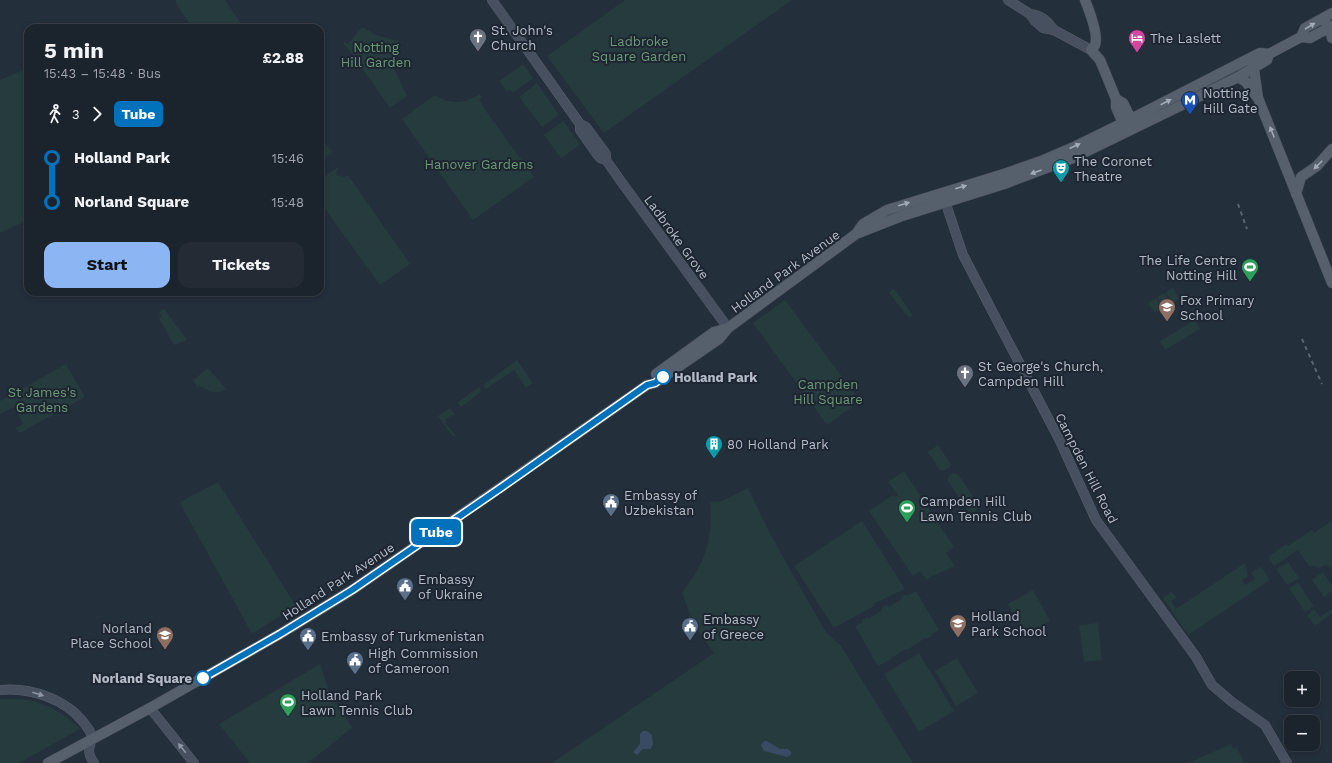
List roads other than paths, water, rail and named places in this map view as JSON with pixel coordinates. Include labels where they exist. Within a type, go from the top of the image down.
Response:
[{"type":"main road","points":[[1085,0],[1095,37],[1095,45],[1091,50],[1100,60],[1116,99],[1123,103],[1129,126]]},
{"type":"main road","points":[[1301,37],[1305,28],[1328,16],[1332,38]]},
{"type":"main road","points":[[876,221],[902,216],[946,203],[1052,166],[1129,126],[1260,53],[1269,54],[1301,37],[1310,38],[1330,26]]},
{"type":"main road","points":[[876,221],[897,206],[1039,162],[1129,126],[1238,77],[1267,60],[1269,54]]},
{"type":"main road","points":[[1253,57],[1253,68],[1258,98],[1332,283]]},
{"type":"main road","points":[[1238,77],[1246,82],[1258,98]]},
{"type":"main road","points":[[1296,194],[1301,177],[1317,166],[1332,149]]},
{"type":"main road","points":[[1285,166],[1296,176],[1301,177]]},
{"type":"main road","name":"Holland Park Avenue","points":[[48,763],[150,708],[280,634],[352,590],[647,385],[655,383],[715,342],[728,328],[876,221]]},
{"type":"street","name":"Ladbroke Grove","points":[[492,0],[580,124],[580,130],[592,147],[600,158],[606,160],[728,328]]},
{"type":"street","points":[[1008,0],[1030,14],[1035,22],[1043,28],[1054,30],[1091,50]]},
{"type":"street","points":[[936,195],[943,197],[946,203]]},
{"type":"street","name":"Campden Hill Road","points":[[946,203],[963,255],[1060,441],[1096,520],[1196,657],[1212,685],[1232,702],[1265,725],[1287,763]]},
{"type":"street","points":[[0,690],[25,691],[53,700],[72,711],[80,718],[91,733],[89,752],[94,763]]},
{"type":"street","points":[[150,708],[194,763]]},
{"type":"water","points":[[643,731],[647,731],[652,735],[653,744],[651,749],[643,749],[637,755],[633,752],[640,744],[640,734]]},
{"type":"water","points":[[764,741],[767,741],[780,749],[788,749],[791,752],[791,755],[787,757],[764,751],[761,745]]},
{"type":"railway","points":[[1238,204],[1247,229]]},
{"type":"railway","points":[[1302,339],[1322,384]]},
{"type":"place","name":"St. John's Church","points":[[478,52]]},
{"type":"place","name":"The Laslett","points":[[1137,53]]},
{"type":"place","name":"Notting Hill Gate","points":[[1190,115]]},
{"type":"place","name":"The Coronet Theatre","points":[[1061,183]]},
{"type":"place","name":"The Life Centre Notting Hill","points":[[1250,282]]},
{"type":"place","name":"Fox Primary School","points":[[1167,322]]},
{"type":"place","name":"Holland Park","points":[[663,377]]},
{"type":"place","name":"St George's Church, Campden Hill","points":[[965,388]]},
{"type":"place","name":"80 Holland Park","points":[[714,459]]},
{"type":"place","name":"Embassy of Uzbekistan","points":[[611,517]]},
{"type":"place","name":"Campden Hill Lawn Tennis Club","points":[[907,523]]},
{"type":"place","name":"Embassy of Ukraine","points":[[405,601]]},
{"type":"place","name":"Holland Park School","points":[[958,638]]},
{"type":"place","name":"Embassy of Greece","points":[[690,641]]},
{"type":"place","name":"Norland Place School","points":[[165,650]]},
{"type":"place","name":"Embassy of Turkmenistan","points":[[308,651]]},
{"type":"place","name":"High Commission of Cameroon","points":[[355,675]]},
{"type":"place","name":"Norland Square","points":[[203,678]]},
{"type":"place","name":"Holland Park Lawn Tennis Club","points":[[288,717]]},
{"type":"park label","name":"Ladbroke Square Garden","points":[[639,48]]},
{"type":"park label","name":"Notting Hill Garden","points":[[376,54]]},
{"type":"park label","name":"Hanover Gardens","points":[[479,164]]},
{"type":"park label","name":"Campden Hill Square","points":[[828,392]]},
{"type":"park label","name":"St James's Gardens","points":[[42,400]]}]
